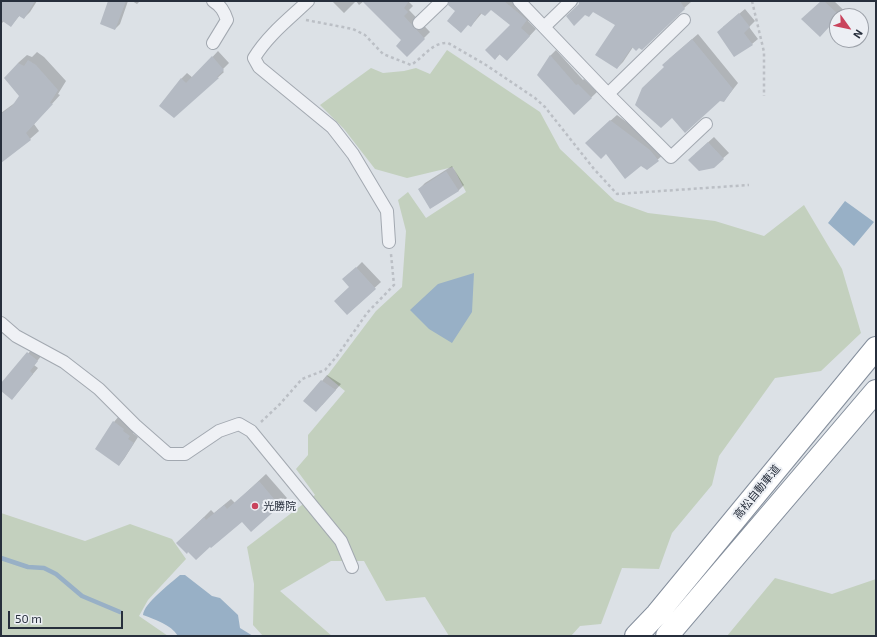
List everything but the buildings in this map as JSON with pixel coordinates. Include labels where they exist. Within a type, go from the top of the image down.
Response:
[{"type":"highway","name":"高松自動車道","points":[[636,636],[662,608],[876,348]]},
{"type":"highway","points":[[667,636],[876,391]]},
{"type":"street","points":[[213,1],[220,5],[227,20],[213,42]]},
{"type":"street","points":[[308,1],[272,34],[262,45],[254,58],[259,67],[332,127],[353,154],[387,211],[389,242]]},
{"type":"street","points":[[419,23],[442,1]]},
{"type":"street","points":[[519,1],[671,157],[706,124]]},
{"type":"street","points":[[544,26],[571,1]]},
{"type":"street","points":[[608,94],[684,20]]},
{"type":"street","points":[[1,323],[16,336],[64,362],[93,385],[168,454],[185,454],[219,431],[239,424],[251,431],[341,541],[352,567]]},
{"type":"path","points":[[752,1],[764,52],[764,96]]},
{"type":"path","points":[[292,17],[354,29],[365,36],[383,54],[411,65],[433,47],[443,43],[448,44],[486,65],[535,98],[545,107],[594,169],[617,194],[749,185]]},
{"type":"path","points":[[251,431],[280,404],[302,379],[325,370],[367,313],[394,285],[389,242]]},
{"type":"green space","points":[[447,50],[540,112],[560,149],[615,201],[648,213],[715,221],[764,236],[804,205],[842,269],[861,333],[821,371],[775,378],[719,456],[712,485],[672,533],[659,569],[622,568],[601,624],[580,626],[571,636],[449,636],[425,597],[386,601],[364,561],[331,561],[280,591],[332,636],[263,636],[253,625],[254,584],[247,547],[315,495],[296,469],[308,455],[308,435],[345,391],[327,376],[376,311],[402,287],[406,231],[398,200],[408,192],[426,218],[466,192],[453,167],[407,178],[375,169],[344,129],[320,105],[371,68],[383,73],[416,68],[430,74]]},
{"type":"green space","points":[[1,513],[85,541],[130,524],[172,539],[186,559],[148,600],[139,616],[168,636],[1,636]]},
{"type":"green space","points":[[775,578],[832,594],[876,579],[876,636],[727,636]]},
{"type":"water","points":[[845,201],[874,222],[854,246],[828,223]]},
{"type":"water","points":[[474,273],[472,312],[452,343],[429,329],[410,310],[438,284]]},
{"type":"water","points":[[180,575],[185,575],[212,596],[220,598],[238,615],[240,628],[253,636],[178,636],[167,625],[143,615],[144,610],[153,599]]},
{"type":"waterway","points":[[1,558],[28,567],[44,568],[56,574],[82,596],[120,612]]},
{"type":"place","name":"光勝院","points":[[255,506]]}]
